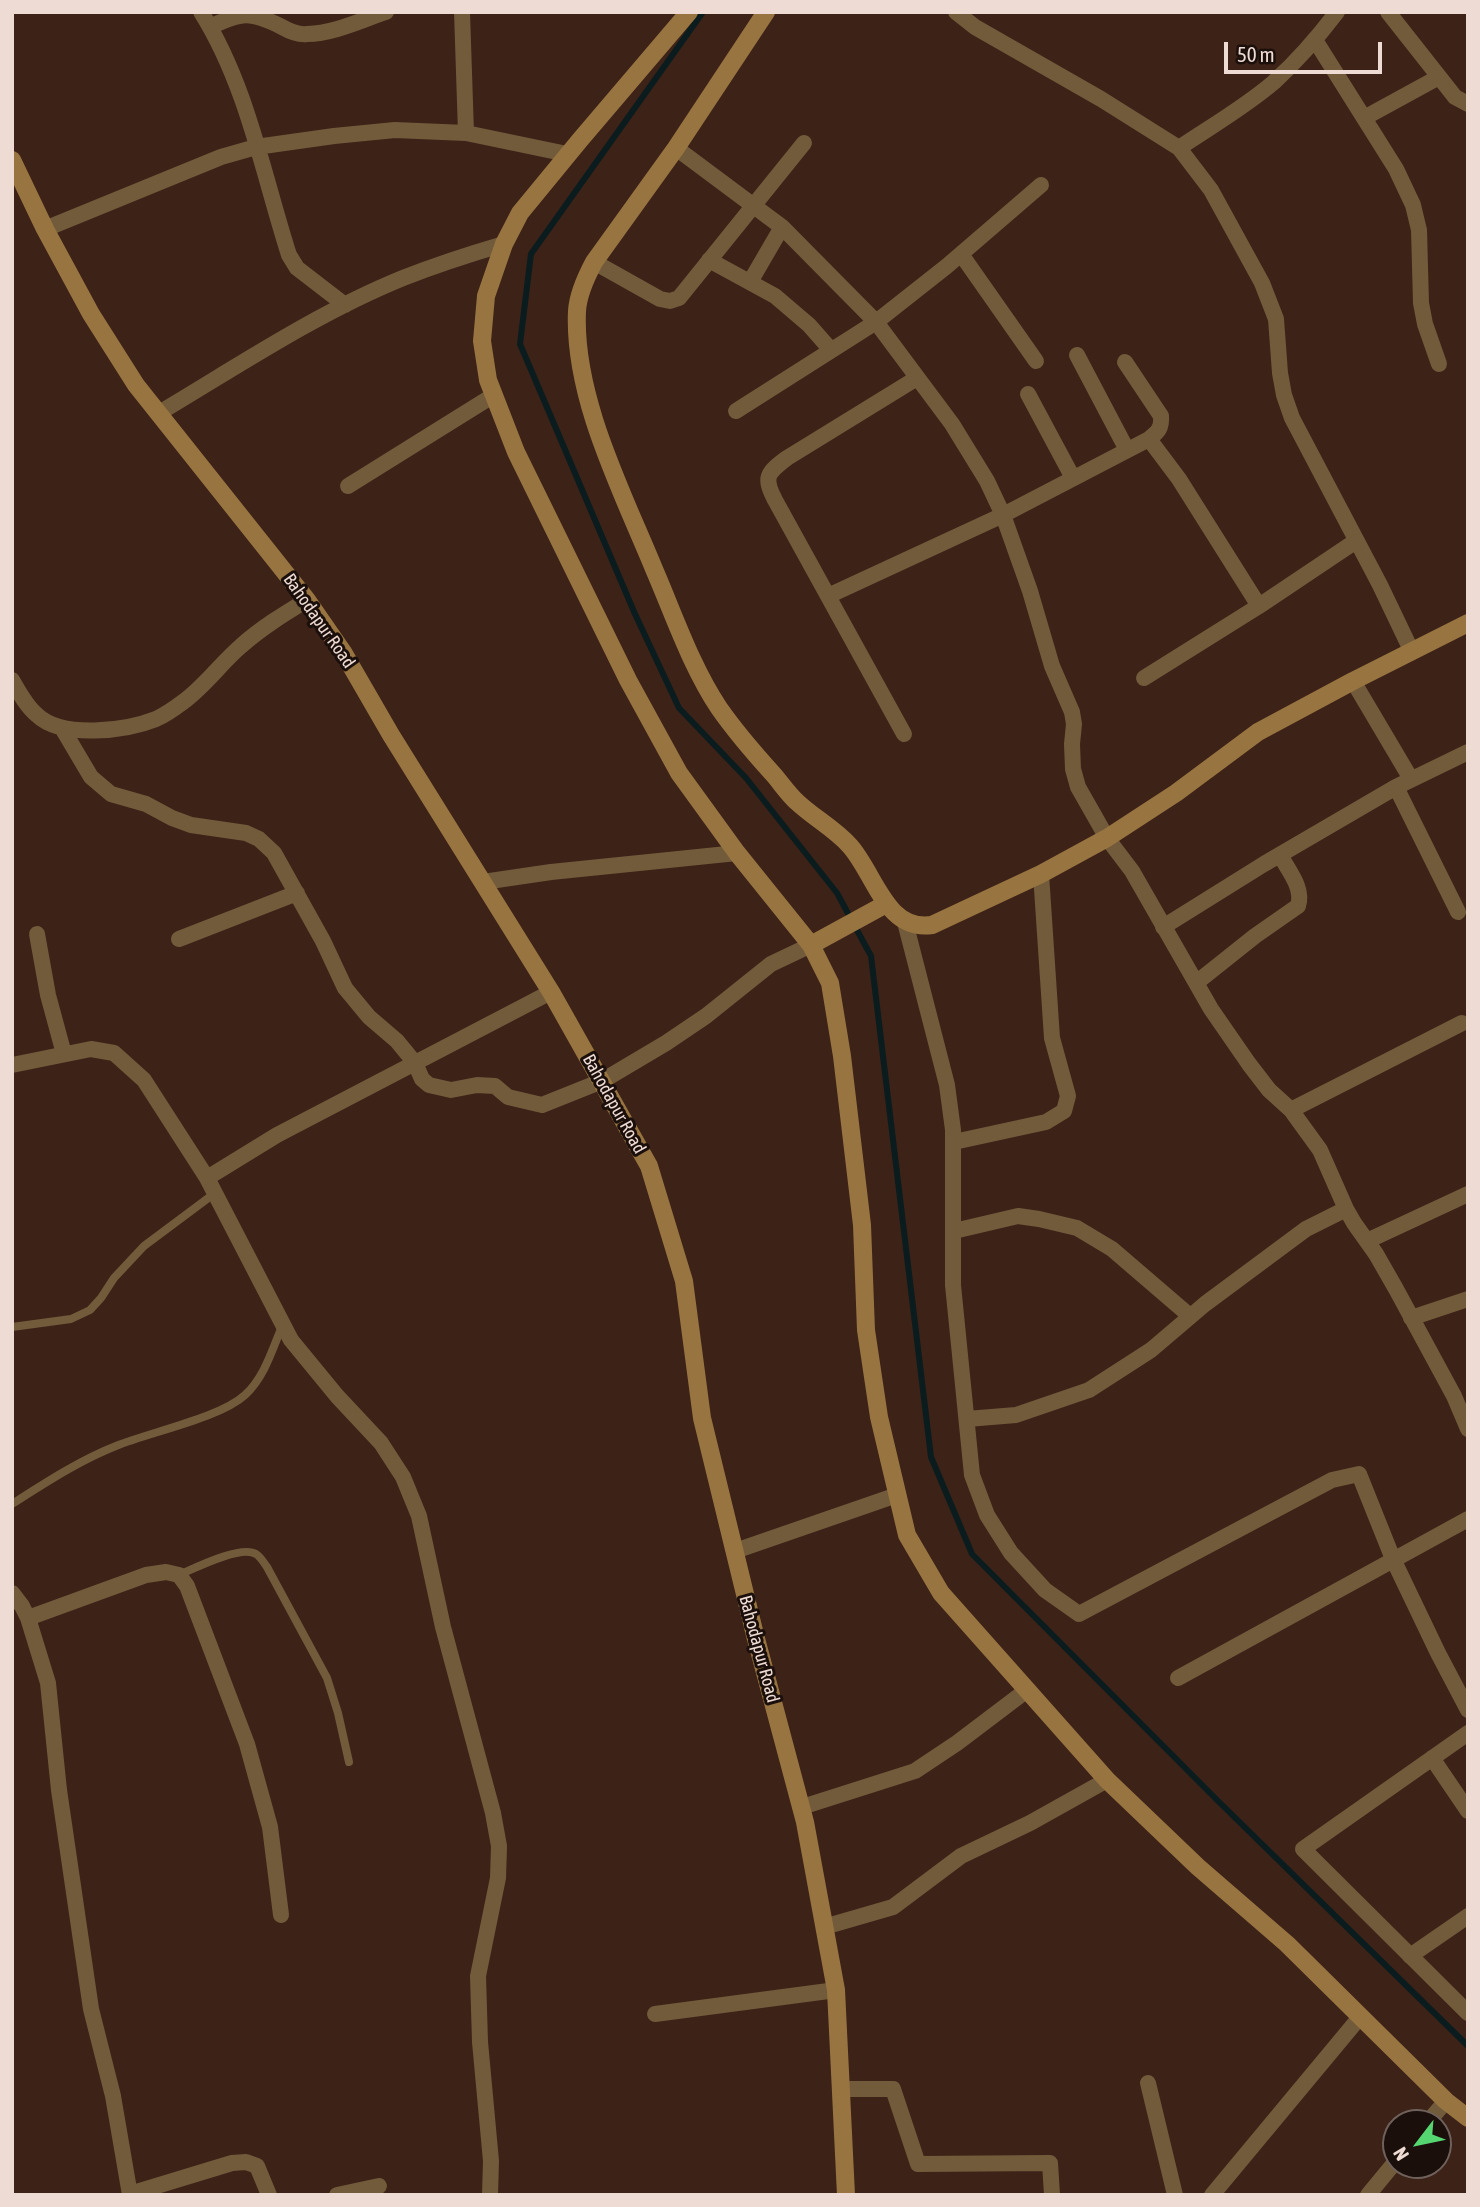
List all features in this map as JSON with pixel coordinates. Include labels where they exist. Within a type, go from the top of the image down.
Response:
[{"type":"street","points":[[201,12],[210,27],[254,133],[289,255],[297,268],[345,305]]},
{"type":"street","points":[[210,27],[235,15],[254,15],[307,35],[386,12]]},
{"type":"street","points":[[462,12],[466,132]]},
{"type":"street","points":[[689,12],[520,213],[504,244],[486,296],[482,341],[488,380],[516,452],[628,680],[679,773],[737,853],[811,945],[830,983],[862,1225],[866,1330],[879,1417],[906,1535],[941,1593],[1107,1780],[1198,1867],[1287,1944],[1446,2101],[1468,2118]]},
{"type":"street","points":[[766,12],[676,148],[594,261],[584,281],[577,309],[578,343],[585,384],[602,444],[695,662],[719,707],[752,750],[797,802],[844,838],[859,856],[879,908],[905,922],[932,925],[1041,874],[1107,838],[1176,793],[1258,732],[1468,623]]},
{"type":"street","points":[[956,12],[975,27],[1101,99],[1179,148],[1211,190],[1262,283],[1276,319],[1280,373],[1292,418],[1380,585],[1412,653]]},
{"type":"street","points":[[1179,148],[1275,82],[1337,12]]},
{"type":"street","points":[[1388,12],[1455,97],[1468,104]]},
{"type":"street","points":[[1315,40],[1396,169],[1413,205],[1419,230],[1421,303],[1425,324],[1439,364]]},
{"type":"street","points":[[1364,118],[1439,77]]},
{"type":"street","points":[[44,229],[175,175],[256,147],[395,130],[466,132],[568,154]]},
{"type":"street","points":[[594,261],[660,299],[670,301],[678,298],[804,143]]},
{"type":"street","points":[[676,148],[782,228],[876,322],[966,447],[987,481],[1003,515],[1030,591],[1052,666],[1072,712],[1073,769],[1078,788],[1107,838],[1132,871],[1196,983],[1249,1064],[1269,1090],[1291,1110],[1321,1150],[1346,1209],[1383,1266],[1454,1396],[1468,1429]]},
{"type":"street","name":"Bahodapur Road","points":[[12,160],[44,229],[91,314],[136,385],[307,600],[343,652],[391,735],[551,992],[649,1166],[684,1281],[702,1418],[802,1807],[836,1990],[846,2195]]},
{"type":"street","points":[[736,411],[876,322],[1041,185]]},
{"type":"street","points":[[750,282],[782,228]]},
{"type":"street","points":[[159,413],[345,305],[401,279],[504,244]]},
{"type":"street","points":[[961,254],[1037,361]]},
{"type":"street","points":[[709,260],[775,296],[809,325],[831,350]]},
{"type":"street","points":[[1077,355],[1127,450]]},
{"type":"street","points":[[828,596],[1003,515],[1149,439],[1159,431],[1162,425],[1161,416],[1125,362]]},
{"type":"street","points":[[904,734],[769,488],[767,477],[771,469],[787,458],[917,378]]},
{"type":"street","points":[[1028,394],[1073,478]]},
{"type":"street","points":[[348,486],[494,395]]},
{"type":"street","points":[[1149,439],[1180,479],[1259,606]]},
{"type":"street","points":[[1144,678],[1356,541]]},
{"type":"street","points":[[12,680],[38,717],[62,728],[80,731],[133,725],[156,718],[184,701],[239,647],[307,600]]},
{"type":"street","points":[[1353,681],[1411,779]]},
{"type":"street","points":[[62,728],[92,778],[111,794],[146,804],[191,825],[246,833],[259,839],[274,853],[323,941],[345,988],[359,1006],[397,1041],[415,1063],[422,1079],[429,1085],[451,1090],[477,1085],[495,1086],[508,1097],[542,1105],[601,1081],[706,1016],[771,964],[879,908]]},
{"type":"street","points":[[1163,927],[1396,787],[1468,752]]},
{"type":"street","points":[[1396,787],[1458,912]]},
{"type":"street","points":[[483,883],[551,872],[737,853]]},
{"type":"street","points":[[1196,983],[1298,906],[1301,899],[1298,887],[1280,855]]},
{"type":"street","points":[[954,1142],[1046,1122],[1064,1111],[1068,1096],[1052,1038],[1041,874]]},
{"type":"street","points":[[179,939],[297,893]]},
{"type":"street","points":[[905,922],[947,1086],[954,1142],[953,1285],[972,1475],[986,1515],[1011,1553],[1045,1590],[1079,1614],[1332,1480],[1359,1474],[1393,1559],[1468,1710]]},
{"type":"street","points":[[37,934],[48,995],[64,1054]]},
{"type":"street","points":[[207,1178],[277,1135],[551,992]]},
{"type":"street","points":[[1291,1110],[1462,1023]]},
{"type":"street","points":[[12,1065],[91,1049],[114,1053],[144,1080],[207,1178],[291,1340],[337,1396],[381,1443],[403,1477],[419,1516],[443,1627],[493,1813],[499,1846],[498,1878],[478,1976],[480,2042],[491,2161],[490,2195]]},
{"type":"street","points":[[1367,1241],[1468,1194]]},
{"type":"street","points":[[967,1419],[1016,1415],[1089,1390],[1151,1350],[1251,1268],[1306,1229],[1346,1209]]},
{"type":"street","points":[[954,1231],[1017,1216],[1077,1228],[1112,1249],[1190,1316]]},
{"type":"street","points":[[1411,1318],[1468,1299]]},
{"type":"street","points":[[735,1551],[897,1495]]},
{"type":"street","points":[[1178,1678],[1468,1519]]},
{"type":"street","points":[[28,1618],[146,1575],[166,1572],[179,1575],[187,1586],[247,1744],[270,1827],[281,1915]]},
{"type":"street","points":[[12,1593],[28,1618],[48,1683],[59,1790],[91,2010],[113,2096],[130,2195],[232,2163],[246,2162],[257,2166],[269,2195]]},
{"type":"street","points":[[802,1807],[915,1771],[1027,1690]]},
{"type":"street","points":[[1468,1732],[1303,1849],[1468,2013]]},
{"type":"street","points":[[1432,1758],[1468,1811]]},
{"type":"street","points":[[824,1927],[893,1906],[961,1856],[1030,1823],[1107,1780]]},
{"type":"street","points":[[1410,1956],[1468,1916]]},
{"type":"street","points":[[655,2014],[836,1990]]},
{"type":"street","points":[[1212,2195],[1360,2017]]},
{"type":"street","points":[[1148,2083],[1175,2195]]},
{"type":"street","points":[[841,2090],[893,2089],[918,2164],[1050,2162],[1052,2195]]},
{"type":"street","points":[[1439,2109],[1446,2101]]},
{"type":"street","points":[[1368,2195],[1382,2178]]},
{"type":"street","points":[[337,2195],[379,2186]]},
{"type":"lane","points":[[12,1327],[71,1319],[90,1310],[114,1278],[144,1246],[215,1193]]},
{"type":"lane","points":[[12,1504],[42,1484],[112,1448],[228,1406],[245,1395],[259,1379],[283,1324]]},
{"type":"lane","points":[[179,1575],[245,1551],[257,1554],[267,1567],[327,1678],[349,1762]]},
{"type":"waterway","points":[[703,12],[531,254],[520,344],[635,614],[679,708],[746,778],[837,893],[871,956],[931,1457],[972,1554],[1218,1801],[1468,2046]]}]
